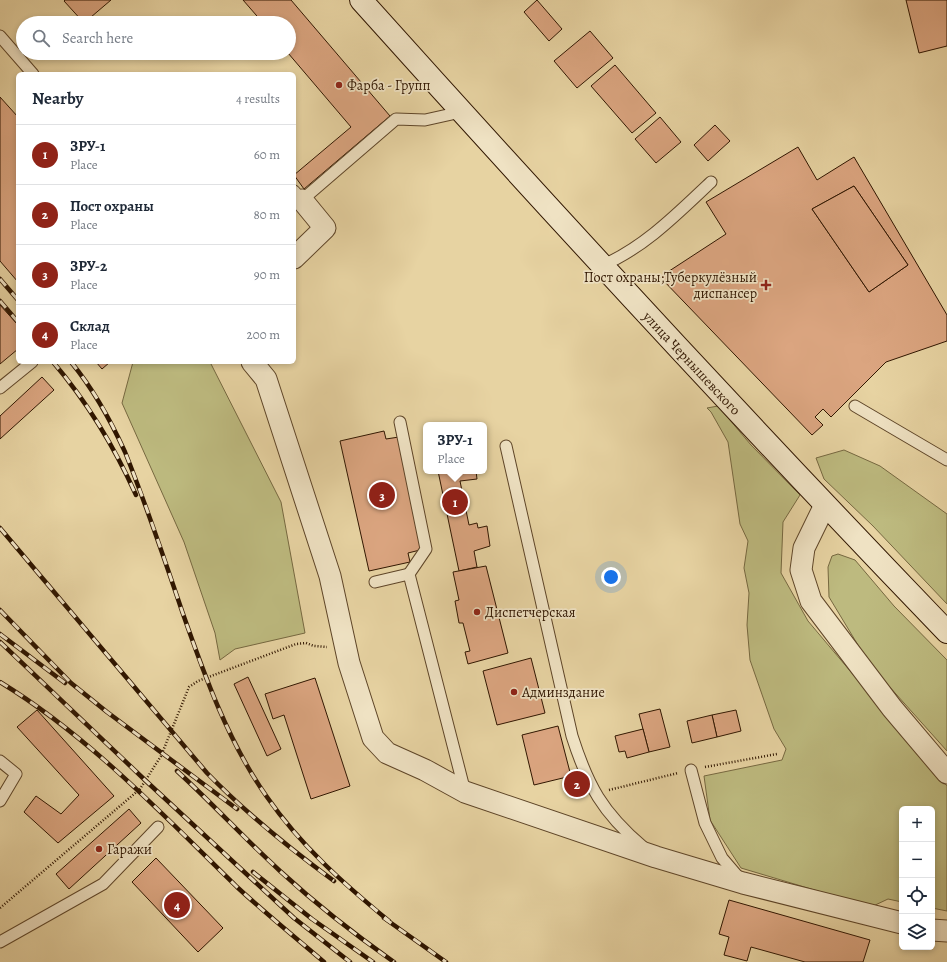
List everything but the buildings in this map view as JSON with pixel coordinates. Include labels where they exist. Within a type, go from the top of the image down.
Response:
[{"type":"main road","name":"улица Чернышевского","points":[[361,0],[601,266],[825,505],[947,632]]},
{"type":"street","points":[[296,256],[326,228],[298,195]]},
{"type":"street","points":[[254,364],[266,379],[323,553],[330,576],[345,648],[373,738],[387,753],[425,770],[466,792],[656,858],[743,883],[899,922]]},
{"type":"street","points":[[825,505],[804,548],[801,570],[811,601],[892,708],[947,773]]},
{"type":"street","points":[[935,930],[947,931]]},
{"type":"lane","points":[[0,36],[16,54]]},
{"type":"lane","points":[[21,60],[31,72]]},
{"type":"lane","points":[[298,195],[396,119],[425,120],[461,112]]},
{"type":"lane","points":[[601,266],[634,248],[661,228],[711,182]]},
{"type":"lane","points":[[0,388],[30,364]]},
{"type":"lane","points":[[856,406],[947,460]]},
{"type":"lane","points":[[375,582],[409,574],[426,549],[400,422]]},
{"type":"lane","points":[[506,446],[572,736],[584,771],[594,793],[611,817],[656,858]]},
{"type":"lane","points":[[409,574],[466,792]]},
{"type":"lane","points":[[0,761],[16,774],[0,801]]},
{"type":"lane","points":[[690,770],[705,823],[722,858],[743,883]]},
{"type":"lane","points":[[0,942],[103,884],[158,827]]},
{"type":"path","points":[[0,908],[140,789],[161,756],[189,688],[198,681],[296,644],[306,643],[314,646],[345,648]]},
{"type":"shaded area","points":[[132,364],[211,364],[281,502],[305,633],[235,649],[220,660],[215,633],[184,542],[122,403]]},
{"type":"shaded area","points":[[718,406],[751,445],[800,495],[783,522],[781,573],[808,621],[947,786],[947,911],[935,909],[935,806],[899,806],[899,901],[888,899],[871,907],[741,868],[710,820],[704,776],[782,760],[786,749],[774,729],[750,660],[747,625],[749,593],[744,568],[748,541],[740,524],[728,442],[711,412],[707,408]]},
{"type":"shaded area","points":[[844,450],[880,466],[947,514],[947,604],[873,526],[824,479],[816,458]]},
{"type":"shaded area","points":[[838,554],[855,560],[894,606],[947,660],[947,751],[870,665],[829,597],[828,567],[832,556]]},
{"type":"railway","points":[[0,279],[16,298]]},
{"type":"railway","points":[[0,301],[16,320]]},
{"type":"railway","points":[[55,364],[89,409],[119,459],[136,495]]},
{"type":"railway","points":[[73,364],[101,405],[125,452],[148,511],[208,683],[240,754],[267,797],[294,832],[324,864],[389,921]]},
{"type":"railway","points":[[0,528],[207,773],[268,830],[334,881]]},
{"type":"railway","points":[[0,610],[71,683],[107,712],[237,809]]},
{"type":"railway","points":[[0,634],[65,683]]},
{"type":"railway","points":[[0,642],[146,781],[294,918],[350,962]]},
{"type":"railway","points":[[0,682],[33,704],[95,752],[153,805],[237,887],[324,962]]},
{"type":"railway","points":[[177,771],[267,859],[307,895],[364,941],[394,962]]},
{"type":"railway","points":[[253,872],[312,919],[373,962]]},
{"type":"railway","points":[[384,918],[446,962]]},
{"type":"place","name":"Фарба - Групп","points":[[339,85]]},
{"type":"place","name":"Пост охраны;Туберкулёзный диспансер","points":[[766,285]]},
{"type":"place","name":"ЗРУ-2","points":[[382,495]]},
{"type":"place","name":"ЗРУ-1","points":[[455,502]]},
{"type":"place","name":"Диспетчерская","points":[[477,612]]},
{"type":"place","name":"Админздание","points":[[514,692]]},
{"type":"place","name":"Пост охраны","points":[[577,784]]},
{"type":"place","name":"Гаражи","points":[[99,849]]},
{"type":"place","name":"Склад","points":[[177,905]]}]
